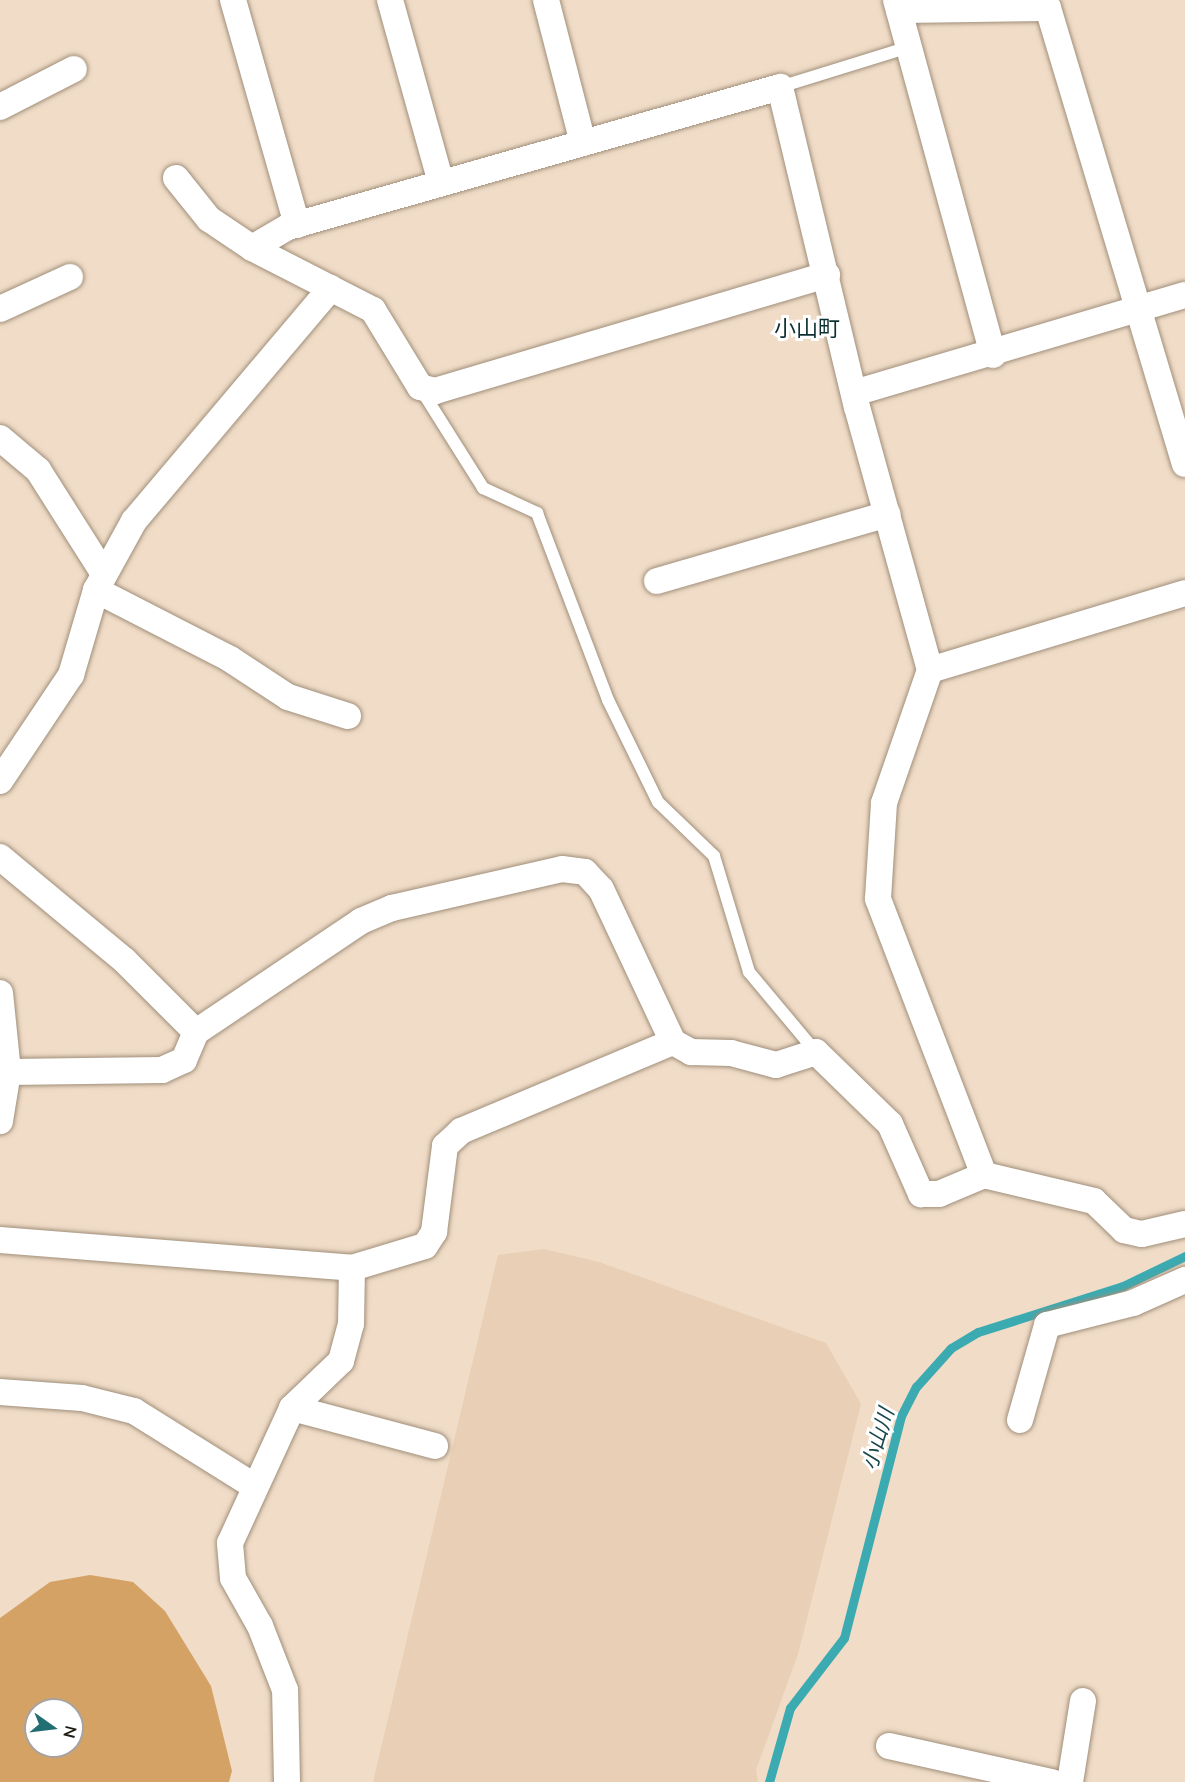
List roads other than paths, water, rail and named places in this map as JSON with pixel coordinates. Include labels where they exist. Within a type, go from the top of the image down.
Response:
[{"type":"street","points":[[233,0],[297,225]]},
{"type":"street","points":[[390,0],[441,183]]},
{"type":"street","points":[[546,0],[582,139]]},
{"type":"street","points":[[993,355],[898,5],[1048,8],[1185,464]]},
{"type":"street","points":[[0,107],[74,69]]},
{"type":"street","points":[[252,248],[297,225],[582,139],[780,87],[854,393],[930,670],[884,803],[878,898],[984,1175]]},
{"type":"street","points":[[177,178],[209,219],[252,248],[373,310],[420,387],[435,391],[827,275]]},
{"type":"street","points":[[0,309],[70,277]]},
{"type":"street","points":[[0,781],[71,675],[100,582],[134,521],[331,288]]},
{"type":"street","points":[[854,393],[993,355],[1185,295]]},
{"type":"street","points":[[0,438],[38,470],[100,582],[230,659],[288,697],[348,717]]},
{"type":"street","points":[[657,581],[886,514]]},
{"type":"street","points":[[930,670],[1185,593]]},
{"type":"street","points":[[0,858],[124,960],[196,1032]]},
{"type":"street","points":[[8,1072],[162,1070],[184,1060],[196,1032],[361,921],[392,908],[562,869],[585,872],[601,889],[674,1042],[691,1052],[731,1053],[776,1065],[816,1052],[890,1124],[916,1191],[939,1194],[984,1175],[1094,1201],[1124,1230],[1142,1234],[1185,1224]]},
{"type":"street","points":[[0,993],[8,1072],[0,1121]]},
{"type":"street","points":[[0,1240],[352,1268],[425,1246],[434,1232],[445,1146],[461,1131],[674,1042]]},
{"type":"street","points":[[287,1782],[285,1690],[228,1558],[234,1528],[292,1408],[340,1361],[351,1324],[352,1268]]},
{"type":"street","points":[[1020,1420],[1047,1324],[1133,1302],[1185,1280]]},
{"type":"street","points":[[0,1392],[82,1398],[134,1411],[254,1486]]},
{"type":"street","points":[[292,1408],[435,1446]]},
{"type":"street","points":[[1070,1782],[1083,1701]]},
{"type":"street","points":[[889,1746],[1052,1782]]},
{"type":"lane","points":[[780,87],[909,46]]},
{"type":"lane","points":[[420,387],[483,488],[537,513],[608,700],[658,802],[714,856],[749,972],[816,1052]]},
{"type":"waterway","name":"小山川","points":[[769,1782],[790,1708],[844,1638],[901,1416],[916,1387],[951,1348],[978,1332],[1123,1286],[1185,1256]]},
{"type":"district","name":"小山町","points":[[807,330]]}]
